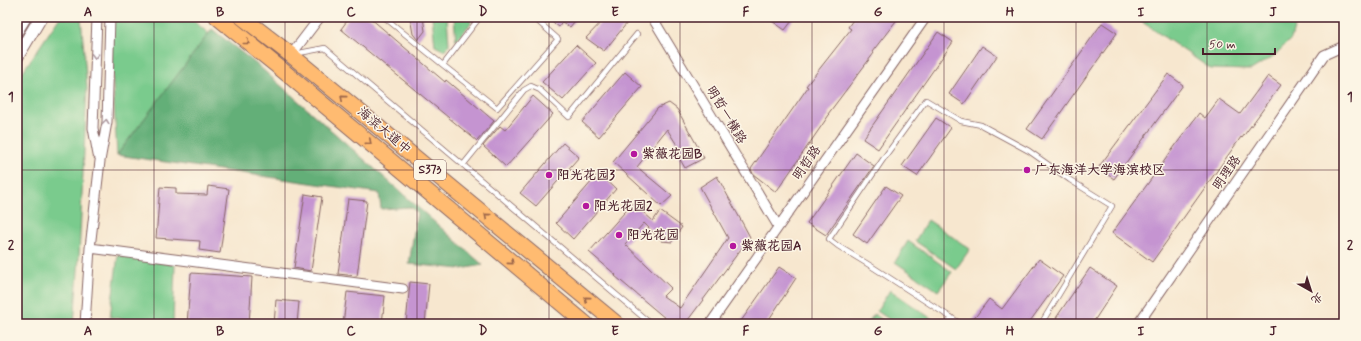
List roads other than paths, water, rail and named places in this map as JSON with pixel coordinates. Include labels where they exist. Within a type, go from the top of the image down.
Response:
[{"type":"main road","name":"海滨大道中","points":[[217,17],[586,324]]},
{"type":"main road","name":"海滨大道中","points":[[242,17],[291,55],[617,324]]},
{"type":"street","points":[[17,30],[25,17]]},
{"type":"street","points":[[17,57],[41,17]]},
{"type":"street","points":[[97,17],[93,128],[100,160]]},
{"type":"street","points":[[85,323],[90,248],[100,160],[107,122],[110,17]]},
{"type":"street","points":[[291,55],[320,17]]},
{"type":"street","name":"明哲一横路","points":[[652,17],[778,226]]},
{"type":"street","name":"明哲路","points":[[710,324],[926,17]]},
{"type":"street","name":"明理路","points":[[1138,324],[1324,55],[1344,46]]},
{"type":"street","points":[[90,248],[403,289]]},
{"type":"lane","points":[[384,17],[497,108],[558,39],[533,17]]},
{"type":"lane","points":[[443,65],[480,17]]},
{"type":"lane","points":[[463,165],[524,90],[531,86],[540,90],[568,117],[637,34]]},
{"type":"lane","points":[[291,55],[325,48],[651,324]]},
{"type":"lane","points":[[961,324],[829,239],[886,154],[926,100],[961,121],[981,125],[1029,151],[1070,180],[1112,206],[1041,324]]},
{"type":"lane","points":[[948,324],[951,317]]},
{"type":"lane","points":[[85,323],[101,324]]},
{"type":"place","name":"紫薇花园B","points":[[634,154]]},
{"type":"place","name":"广东海洋大学海滨校区","points":[[1027,170]]},
{"type":"place","name":"阳光花园3","points":[[549,175]]},
{"type":"place","name":"阳光花园2","points":[[586,206]]},
{"type":"place","name":"阳光花园","points":[[619,235]]},
{"type":"place","name":"紫薇花园A","points":[[733,246]]}]
